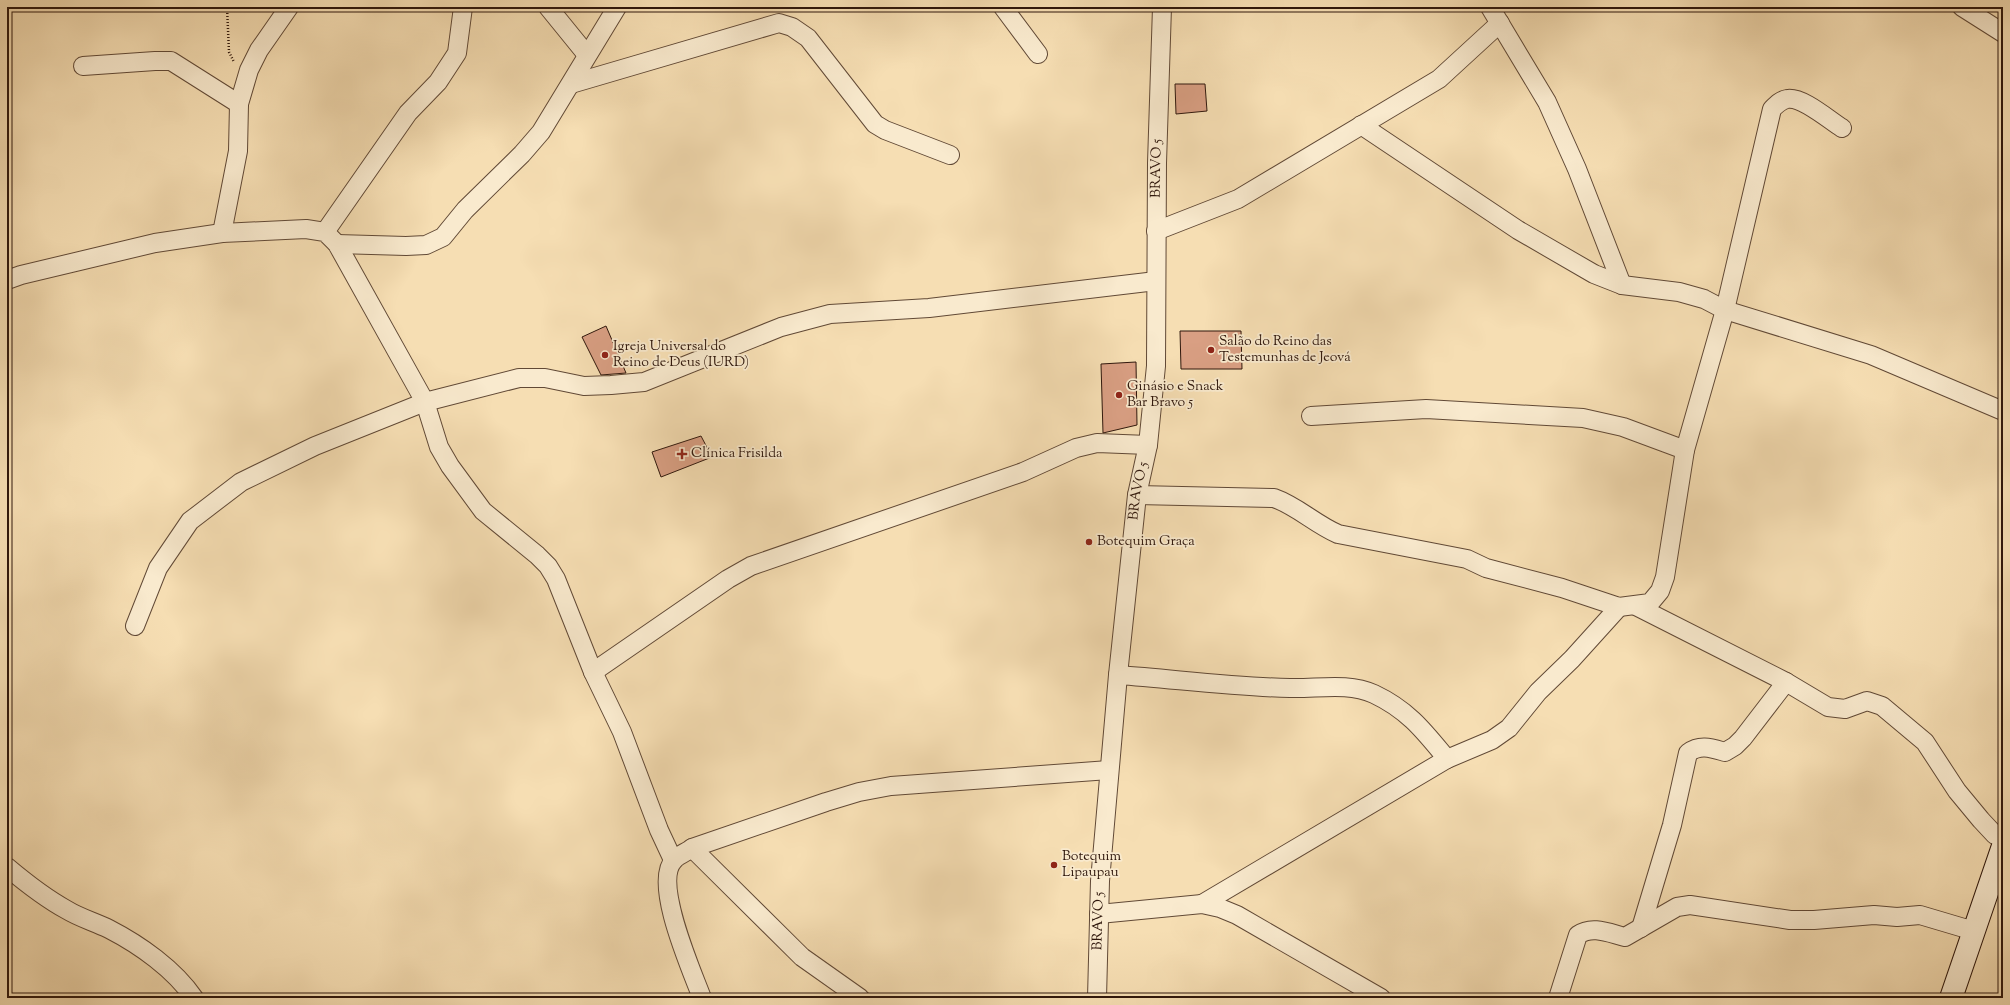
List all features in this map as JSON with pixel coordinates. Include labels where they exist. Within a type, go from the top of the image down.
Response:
[{"type":"main road","points":[[1951,998],[2003,846]]},
{"type":"street","points":[[222,233],[238,151],[238,104],[259,50],[289,7]]},
{"type":"street","points":[[331,238],[408,113],[438,82],[457,53],[463,7]]},
{"type":"street","points":[[548,7],[587,55]]},
{"type":"street","points":[[7,280],[21,274],[155,243],[222,233],[306,229],[331,238],[406,246],[426,245],[443,237],[466,210],[522,154],[541,132],[617,7]]},
{"type":"street","points":[[1003,7],[1038,54]]},
{"type":"street","name":"BRAVO 5","points":[[1097,998],[1100,881],[1109,770],[1137,496],[1148,445],[1156,366],[1156,231],[1162,7]]},
{"type":"street","points":[[1490,7],[1547,102],[1577,169],[1622,285]]},
{"type":"street","points":[[1962,7],[2003,33]]},
{"type":"street","points":[[571,84],[779,23],[792,27],[808,38],[875,124],[886,130],[950,155]]},
{"type":"street","points":[[1156,231],[1238,199],[1439,79],[1500,23]]},
{"type":"street","points":[[83,66],[171,61],[238,104]]},
{"type":"street","points":[[1202,904],[1447,759],[1492,740],[1508,728],[1538,692],[1628,606],[1650,603],[1660,591],[1665,577],[1685,450],[1725,310],[1772,109],[1779,102],[1787,98],[1797,99],[1842,128]]},
{"type":"street","points":[[1361,125],[1518,230],[1594,274],[1622,285],[1679,292],[1704,299],[1725,310],[1871,355],[2003,411]]},
{"type":"street","points":[[331,238],[425,402],[439,447],[450,466],[483,511],[537,555],[552,573],[593,672],[622,732],[659,830],[673,860]]},
{"type":"street","points":[[135,626],[158,568],[190,521],[241,482],[315,446],[425,402],[519,378],[545,378],[584,386],[644,382],[781,327],[830,314],[929,308],[1156,281]]},
{"type":"street","points":[[1311,416],[1426,409],[1583,418],[1623,427],[1685,450]]},
{"type":"street","points":[[593,672],[728,579],[751,566],[1023,472],[1076,448],[1097,443],[1148,445]]},
{"type":"street","points":[[1137,496],[1264,496],[1274,498],[1285,502],[1324,528],[1338,534],[1467,559],[1486,568],[1628,606],[1786,682],[1828,707],[1845,709],[1867,701],[1882,706],[1926,742],[1957,790],[1981,820],[1995,834],[2003,837]]},
{"type":"street","points":[[1118,675],[1290,688],[1347,687],[1366,691],[1400,708],[1419,724],[1447,759]]},
{"type":"street","points":[[1641,928],[1672,825],[1688,754],[1694,749],[1702,746],[1725,752],[1735,746],[1743,738],[1786,682]]},
{"type":"street","points":[[702,998],[669,904],[666,876],[673,860],[692,848],[859,792],[892,786],[1109,770]]},
{"type":"street","points":[[692,848],[802,957],[860,998]]},
{"type":"street","points":[[7,867],[30,886],[68,911],[109,929],[147,951],[188,988],[194,998]]},
{"type":"street","points":[[1099,914],[1202,904],[1220,908],[1237,915],[1381,998]]},
{"type":"street","points":[[1558,998],[1578,935],[1585,930],[1594,930],[1625,937],[1677,907],[1690,905],[1790,920],[1814,920],[1874,915],[1897,917],[1920,914],[1974,931]]},
{"type":"path","points":[[227,7],[229,52],[246,81]]},
{"type":"building","points":[[1175,84],[1205,84],[1207,111],[1176,114]]},
{"type":"building","name":"Igreja Universal do Reino de Deus (IURD)","points":[[606,326],[626,373],[601,375],[582,337]]},
{"type":"building","name":"Salão do Reino das Testemunhas de Jeová","points":[[1180,331],[1241,331],[1242,369],[1181,369]]},
{"type":"building","name":"Ginásio e Snack Bar Bravo 5","points":[[1136,362],[1137,425],[1103,433],[1101,364]]},
{"type":"building","name":"Clínica Frisilda","points":[[701,436],[712,457],[661,477],[652,452]]},
{"type":"place","name":"Salão do Reino das Testemunhas de Jeová","points":[[1211,350]]},
{"type":"place","name":"Igreja Universal do Reino de Deus (IURD)","points":[[605,355]]},
{"type":"place","name":"Ginásio e Snack Bar Bravo 5","points":[[1119,395]]},
{"type":"place","name":"Clínica Frisilda","points":[[682,454]]},
{"type":"place","name":"Botequim Graça","points":[[1089,542]]},
{"type":"place","name":"Botequim Lipaupau","points":[[1054,865]]}]
